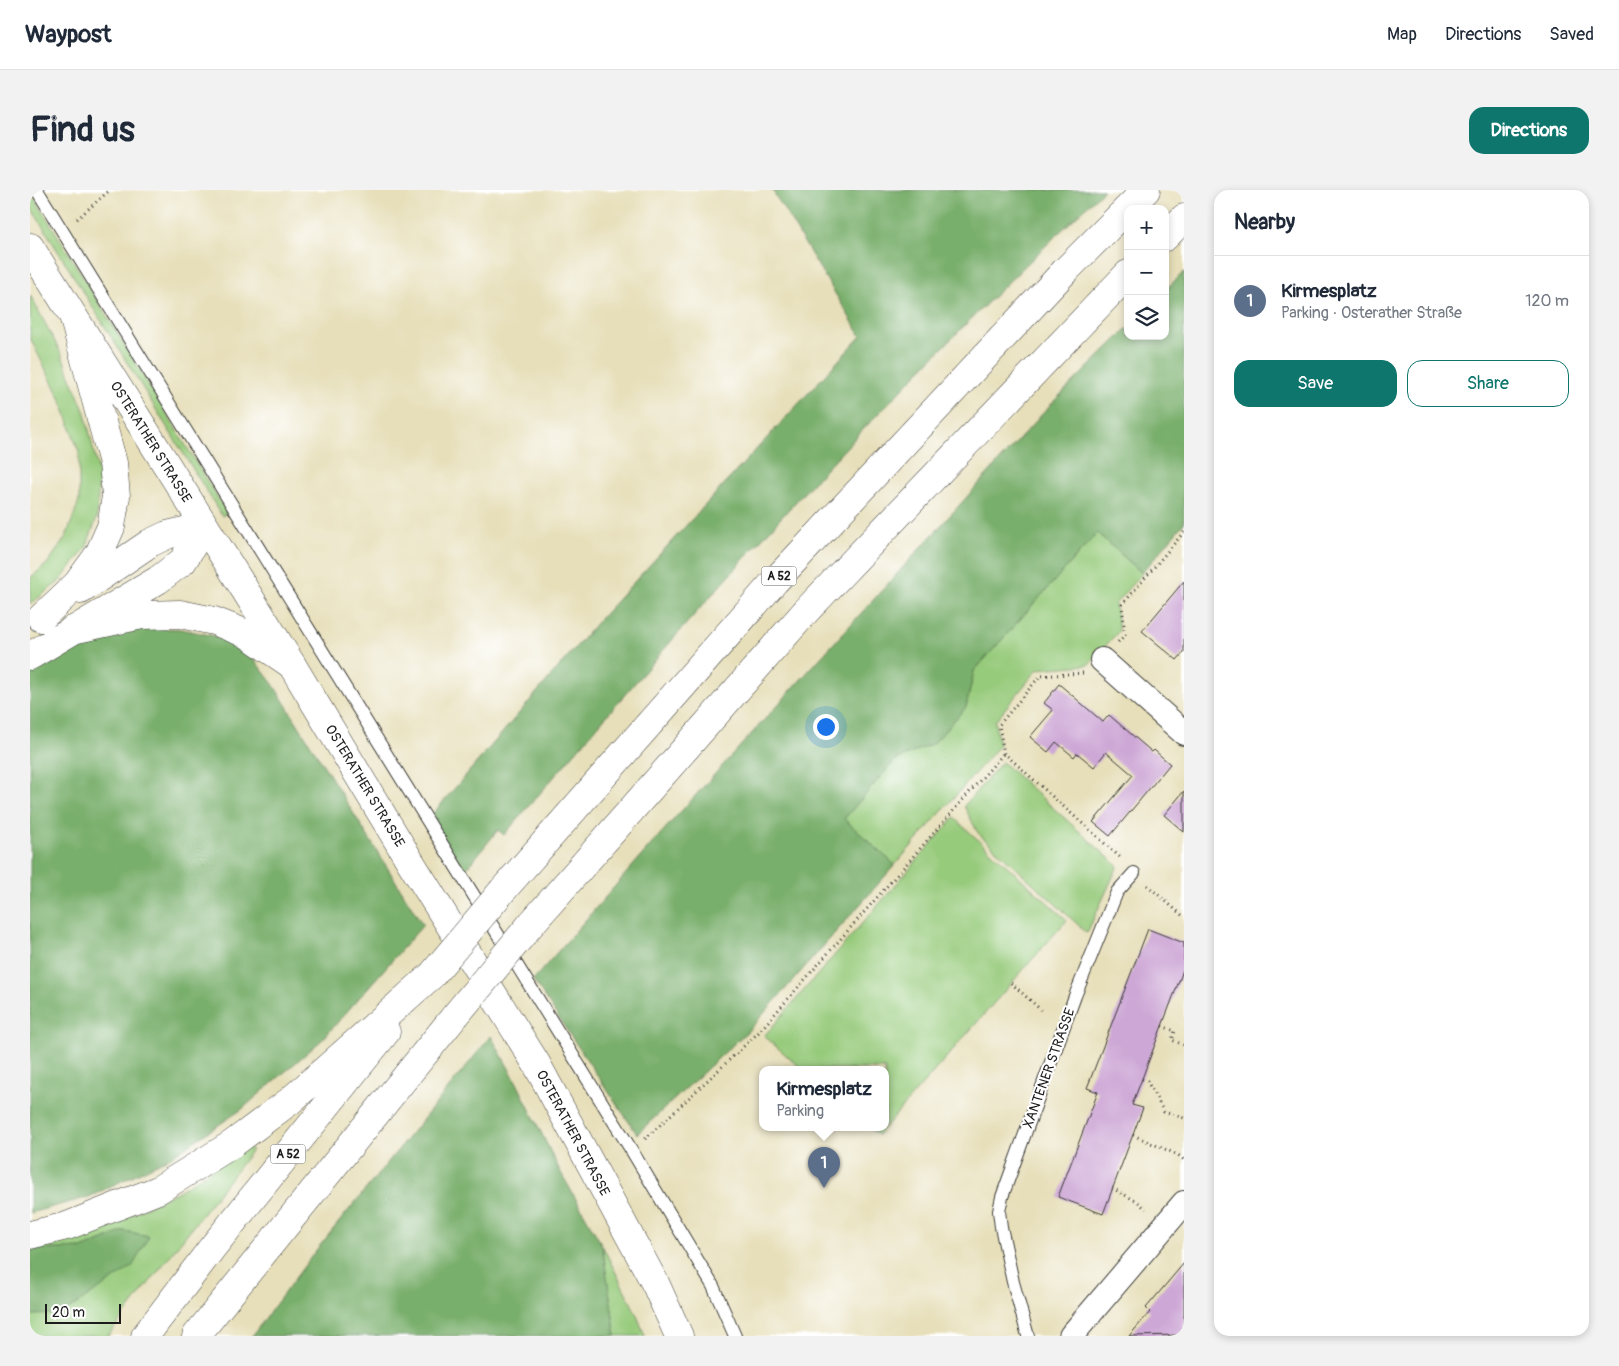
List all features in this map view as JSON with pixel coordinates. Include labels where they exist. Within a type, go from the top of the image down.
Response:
[{"type":"main road","name":"A 52","points":[[145,1336],[212,1248],[503,890],[774,581],[1065,271],[1146,190]]},
{"type":"main road","points":[[1169,233],[1184,218]]},
{"type":"main road","name":"OSTERATHER STRASSE","points":[[30,247],[292,665],[536,1064],[656,1285],[679,1336]]},
{"type":"main road","points":[[204,1329],[532,923],[806,610],[1124,278]]},
{"type":"main road","points":[[35,621],[77,584],[99,554],[111,526],[116,496],[113,463],[74,319]]},
{"type":"main road","points":[[35,621],[150,543],[167,535],[204,526]]},
{"type":"main road","points":[[30,656],[158,580],[183,561],[204,526]]},
{"type":"main road","points":[[72,630],[142,615],[180,614],[214,621],[247,634],[292,665]]},
{"type":"main road","points":[[30,1235],[68,1226],[158,1190],[232,1145],[290,1101],[432,975]]},
{"type":"street","points":[[1102,660],[1184,733]]},
{"type":"street","points":[[1071,1336],[1184,1203]]},
{"type":"lane","points":[[37,190],[632,1150],[713,1286],[735,1336]]},
{"type":"lane","name":"XANTENER STRASSE","points":[[1028,1336],[1013,1282],[998,1211],[1075,996],[1117,892],[1134,873]]},
{"type":"path","points":[[62,231],[110,190]]},
{"type":"path","points":[[1184,532],[1122,605],[1125,635],[1091,673],[1040,676],[999,725],[1004,753],[1184,917]]},
{"type":"path","points":[[632,1150],[758,1033],[1004,753]]},
{"type":"path","points":[[1011,984],[1041,1010]]},
{"type":"path","points":[[1162,1026],[1175,1031],[1172,1040],[1184,1045]]},
{"type":"path","points":[[1142,1079],[1147,1081],[1164,1112],[1184,1118]]},
{"type":"path","points":[[1132,1135],[1178,1155],[1184,1160]]},
{"type":"path","points":[[1112,1188],[1138,1202],[1165,1226]]},
{"type":"green space","points":[[772,190],[1104,190],[964,326],[829,465],[652,663],[504,835],[498,830],[464,872],[430,817],[599,620],[861,336]]},
{"type":"green space","points":[[30,191],[227,513],[222,516],[30,206]]},
{"type":"green space","points":[[1184,272],[1184,523],[1142,573],[1097,533],[974,671],[966,707],[934,743],[894,761],[844,819],[895,865],[751,1028],[637,1134],[533,980],[664,830],[1055,400],[1124,332],[1124,340],[1169,340],[1169,286]]},
{"type":"green space","points":[[30,295],[61,353],[85,413],[99,474],[97,517],[86,548],[59,582],[30,604],[30,578],[47,564],[66,537],[79,501],[79,453],[62,402],[30,338]]},
{"type":"green space","points":[[1097,533],[1142,573],[1115,604],[1119,631],[1088,665],[1038,669],[995,721],[999,746],[895,865],[844,819],[894,761],[934,743],[966,707],[974,671]]},
{"type":"green space","points":[[148,628],[181,629],[215,636],[249,653],[273,684],[423,925],[323,1039],[241,1110],[169,1158],[89,1197],[30,1213],[30,674],[65,653],[115,634]]},
{"type":"green space","points":[[1002,762],[1118,866],[1087,933],[978,833],[964,806]]},
{"type":"green space","points":[[954,818],[1067,920],[889,1122],[889,1066],[799,1066],[764,1036]]},
{"type":"green space","points":[[491,1036],[517,1083],[560,1171],[602,1245],[616,1336],[252,1336],[317,1249]]},
{"type":"green space","points":[[873,1131],[882,1131],[878,1135]]},
{"type":"green space","points":[[247,1147],[252,1150],[108,1336],[30,1336],[30,1315],[62,1313],[149,1236],[124,1231],[84,1248],[32,1250],[110,1225],[177,1192]]},
{"type":"green space","points":[[124,1231],[149,1236],[132,1267],[62,1314],[30,1315],[30,1250],[84,1248]]},
{"type":"green space","points":[[602,1245],[636,1313],[645,1336],[616,1336]]},
{"type":"building","points":[[1184,581],[1184,652],[1177,660],[1142,631]]},
{"type":"building","points":[[1059,684],[1103,722],[1109,715],[1152,752],[1154,750],[1170,764],[1110,836],[1093,822],[1133,775],[1106,752],[1094,767],[1077,753],[1074,757],[1056,742],[1048,752],[1030,737],[1053,710],[1044,703]]},
{"type":"building","points":[[1184,791],[1184,832],[1164,815]]},
{"type":"building","points":[[1148,929],[1184,943],[1184,968],[1132,1105],[1143,1108],[1103,1214],[1058,1197],[1098,1092],[1087,1088]]},
{"type":"building","points":[[1184,1263],[1184,1335],[1129,1336],[1150,1312],[1146,1308]]},
{"type":"place","name":"Kirmesplatz","points":[[824,1188]]}]
